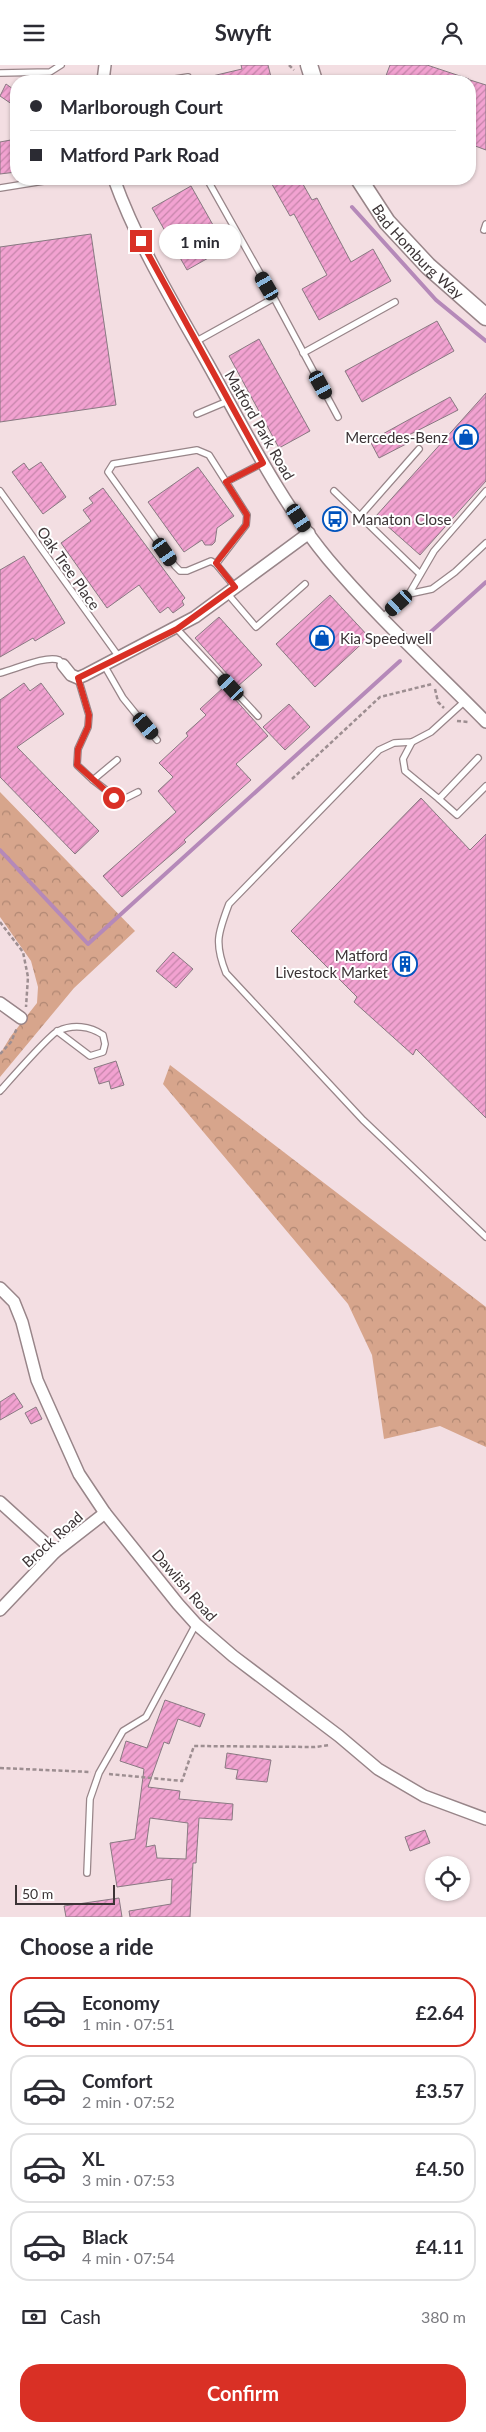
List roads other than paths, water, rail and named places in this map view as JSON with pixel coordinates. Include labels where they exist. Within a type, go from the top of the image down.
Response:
[{"type":"main road","name":"Bad Homburg Way","points":[[363,185],[387,222],[428,266],[486,317]]},
{"type":"street","name":"Matford Park Road","points":[[116,185],[132,224],[195,342],[263,463],[309,533],[329,560],[442,680],[486,722]]},
{"type":"street","points":[[63,665],[71,675],[78,678],[177,629],[309,533]]},
{"type":"street","points":[[0,1003],[21,1018]]},
{"type":"street","name":"Dawlish Road","points":[[0,1288],[14,1302],[22,1323],[37,1380],[79,1474],[105,1513],[196,1624],[233,1655],[339,1736],[378,1769],[424,1795],[486,1819]]},
{"type":"street","points":[[0,1502],[55,1552]]},
{"type":"street","name":"Brock Road","points":[[0,1610],[55,1552],[105,1513]]},
{"type":"lane","points":[[0,73],[32,73],[56,69],[62,65]]},
{"type":"lane","points":[[0,188],[19,185]]},
{"type":"lane","points":[[210,185],[338,417]]},
{"type":"lane","points":[[195,342],[274,298]]},
{"type":"lane","points":[[303,353],[395,302]]},
{"type":"lane","points":[[198,414],[228,401]]},
{"type":"lane","points":[[360,516],[419,449]]},
{"type":"lane","points":[[216,563],[246,525],[247,515],[209,455],[197,450],[113,464],[108,472],[180,571],[187,571],[203,562],[211,561],[216,563],[231,590],[256,627],[305,585]]},
{"type":"lane","points":[[226,482],[263,463]]},
{"type":"lane","name":"Oak Tree Place","points":[[0,491],[119,657]]},
{"type":"lane","points":[[334,491],[420,574]]},
{"type":"lane","points":[[383,617],[409,594],[434,551],[486,491]]},
{"type":"lane","points":[[409,594],[432,589],[486,543]]},
{"type":"lane","points":[[177,629],[258,716]]},
{"type":"lane","points":[[0,673],[26,667],[47,658],[59,660],[63,665]]},
{"type":"lane","points":[[104,665],[123,698],[158,740]]},
{"type":"lane","points":[[78,678],[89,715],[88,727],[78,749],[77,765],[120,801],[138,792]]},
{"type":"lane","points":[[465,701],[431,732],[412,742],[394,743],[379,750],[229,904],[220,927],[218,952],[226,973],[357,1113],[486,1237]]},
{"type":"lane","points":[[412,742],[402,759],[406,771],[457,815],[486,786]]},
{"type":"lane","points":[[439,799],[478,758]]},
{"type":"lane","points":[[93,780],[117,760]]},
{"type":"lane","points":[[0,1091],[56,1031],[80,1027],[92,1028],[103,1035],[105,1044],[103,1052],[90,1056],[56,1031]]},
{"type":"lane","points":[[87,1873],[90,1799],[99,1773],[123,1731],[146,1717],[196,1624]]},
{"type":"waterway","points":[[352,207],[436,300],[486,341]]},
{"type":"waterway","points":[[424,638],[486,582]]},
{"type":"waterway","points":[[0,850],[88,944],[400,661]]},
{"type":"place","name":"Mercedes-Benz","points":[[466,437]]},
{"type":"place","name":"Manaton Close","points":[[335,519]]},
{"type":"place","name":"Kia Speedwell","points":[[322,638]]},
{"type":"place","name":"Matford Livestock Market","points":[[405,964]]}]
